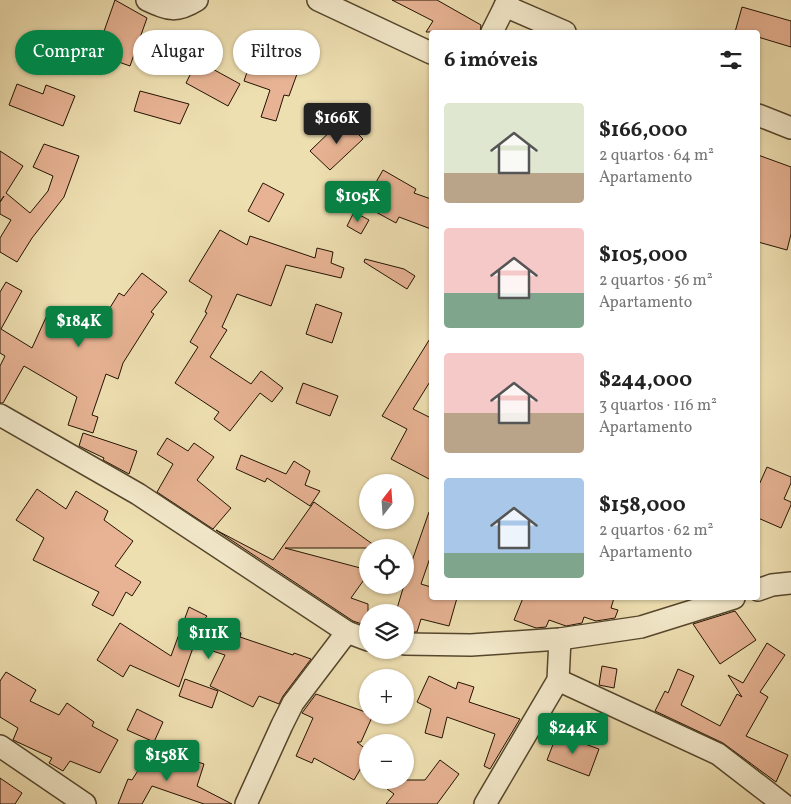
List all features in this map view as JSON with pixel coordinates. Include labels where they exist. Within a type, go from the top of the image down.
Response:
[{"type":"street","points":[[147,0],[172,9],[184,8],[197,0]]},
{"type":"street","points":[[318,0],[429,51]]},
{"type":"street","points":[[493,30],[506,3],[561,30]]},
{"type":"street","points":[[760,116],[791,128]]},
{"type":"street","points":[[0,415],[138,494],[347,632],[359,637]]},
{"type":"street","points":[[760,589],[772,585],[791,584]]},
{"type":"street","points":[[414,644],[471,645],[560,638],[641,627],[728,600]]},
{"type":"street","points":[[246,804],[293,703],[347,632]]},
{"type":"street","points":[[485,804],[558,680],[560,638]]},
{"type":"street","points":[[558,680],[718,754],[784,804]]},
{"type":"street","points":[[0,746],[85,804]]},
{"type":"building","points":[[115,0],[147,18],[143,30],[133,30],[133,58],[130,66],[123,64],[123,30],[104,30]]},
{"type":"building","points":[[392,0],[437,0],[481,25],[480,30],[429,30],[429,32],[426,32],[433,21]]},
{"type":"building","points":[[742,7],[791,21],[791,47],[760,38],[760,30],[736,30]]},
{"type":"building","points":[[190,75],[223,75],[240,84],[228,106],[186,83]]},
{"type":"building","points":[[246,75],[297,75],[289,96],[284,95],[276,121],[261,117],[270,90],[244,81]]},
{"type":"building","points":[[17,84],[43,94],[46,85],[75,96],[63,126],[9,105]]},
{"type":"building","points":[[140,91],[189,104],[180,124],[134,111]]},
{"type":"building","points":[[343,119],[363,139],[330,170],[310,151]]},
{"type":"building","points":[[44,144],[79,156],[64,197],[32,238],[17,262],[0,252],[0,238],[11,220],[0,214],[0,151],[23,166],[6,193],[30,213],[48,191],[53,176],[33,167]]},
{"type":"building","points":[[760,156],[791,167],[791,234],[787,250],[760,243]]},
{"type":"building","points":[[383,170],[416,189],[414,193],[429,198],[429,228],[399,217],[396,223],[363,205]]},
{"type":"building","points":[[263,183],[284,194],[269,222],[248,211]]},
{"type":"building","points":[[354,212],[369,220],[361,234],[347,226]]},
{"type":"building","points":[[220,230],[247,245],[250,236],[315,258],[317,248],[333,252],[331,263],[344,268],[341,278],[286,265],[271,306],[237,294],[222,327],[227,330],[210,357],[251,384],[261,371],[283,388],[272,402],[260,393],[230,431],[214,419],[219,412],[175,383],[198,347],[190,342],[207,313],[205,312],[212,296],[189,281]]},
{"type":"building","points":[[365,259],[404,269],[415,276],[407,289],[364,262]]},
{"type":"building","points":[[142,273],[167,292],[151,312],[154,314],[123,363],[118,379],[106,374],[92,415],[98,417],[93,433],[68,425],[77,397],[24,366],[3,403],[0,403],[0,366],[5,356],[0,353],[0,292],[6,282],[22,291],[1,329],[32,348],[48,313],[94,334],[119,293],[124,296]]},
{"type":"building","points":[[316,304],[342,313],[332,343],[306,334]]},
{"type":"building","points":[[429,340],[429,383],[413,409],[429,417],[429,479],[391,459],[407,429],[382,416]]},
{"type":"building","points":[[303,383],[338,396],[330,416],[296,403]]},
{"type":"building","points":[[83,433],[137,451],[129,474],[103,460],[104,458],[79,446]]},
{"type":"building","points":[[167,438],[188,451],[194,443],[214,457],[197,480],[231,508],[213,529],[157,492],[173,464],[157,454]]},
{"type":"building","points":[[241,455],[286,474],[294,461],[310,471],[305,485],[320,491],[310,506],[267,478],[265,482],[236,469]]},
{"type":"building","points":[[767,467],[791,477],[791,483],[784,499],[791,502],[791,505],[781,528],[760,519],[760,483]]},
{"type":"building","points":[[37,489],[66,509],[76,491],[108,511],[104,520],[133,541],[115,566],[141,582],[132,596],[126,592],[113,616],[92,605],[99,592],[33,560],[44,538],[16,520]]},
{"type":"building","points":[[314,502],[365,539],[359,539],[359,548],[285,548],[359,568],[359,587],[351,598],[368,604],[359,604],[359,623],[353,621],[216,530],[273,560]]},
{"type":"building","points":[[429,512],[429,561],[421,584],[429,586],[429,600],[456,600],[449,626],[421,619],[417,632],[414,632],[414,604],[398,604],[401,594],[414,594],[414,555]]},
{"type":"building","points":[[522,600],[613,600],[611,608],[618,610],[615,618],[596,621],[584,617],[582,623],[566,626],[549,620],[546,627],[536,628],[514,620]]},
{"type":"building","points":[[189,607],[207,616],[204,620],[241,633],[240,637],[293,655],[294,653],[311,659],[279,704],[259,696],[253,707],[210,686],[225,655],[194,645],[179,687],[130,665],[123,677],[97,660],[120,623],[171,656]]},
{"type":"building","points":[[735,611],[756,640],[720,664],[693,624]]},
{"type":"building","points":[[767,643],[785,655],[760,692],[768,697],[746,736],[788,755],[776,782],[723,743],[655,711],[665,691],[668,693],[678,669],[694,676],[681,705],[720,726],[737,694],[742,697],[728,675],[743,683]]},
{"type":"building","points":[[602,666],[617,669],[614,688],[599,685]]},
{"type":"building","points":[[6,672],[36,690],[30,701],[59,715],[67,703],[94,722],[92,726],[118,740],[100,773],[70,761],[63,771],[49,763],[52,758],[13,740],[18,728],[0,717],[0,681]]},
{"type":"building","points":[[429,676],[456,689],[458,682],[474,687],[469,702],[520,719],[490,769],[484,766],[495,734],[447,717],[442,738],[425,733],[431,709],[417,702]]},
{"type":"building","points":[[185,679],[218,691],[212,708],[179,696]]},
{"type":"building","points":[[316,694],[359,710],[359,724],[369,724],[365,734],[359,734],[359,742],[357,742],[359,744],[359,771],[354,780],[314,758],[312,763],[296,756],[313,718],[302,713]]},
{"type":"building","points":[[137,709],[163,722],[154,742],[127,730]]},
{"type":"building","points":[[557,734],[599,749],[589,776],[547,760]]},
{"type":"building","points":[[151,750],[184,771],[189,759],[204,764],[197,786],[232,804],[204,804],[152,786],[142,804],[118,804],[128,779],[132,780]]},
{"type":"building","points":[[440,760],[459,774],[437,804],[386,804],[394,794],[387,789],[414,789],[414,780],[425,780]]},
{"type":"building","points":[[0,778],[22,793],[15,804],[0,804]]}]
